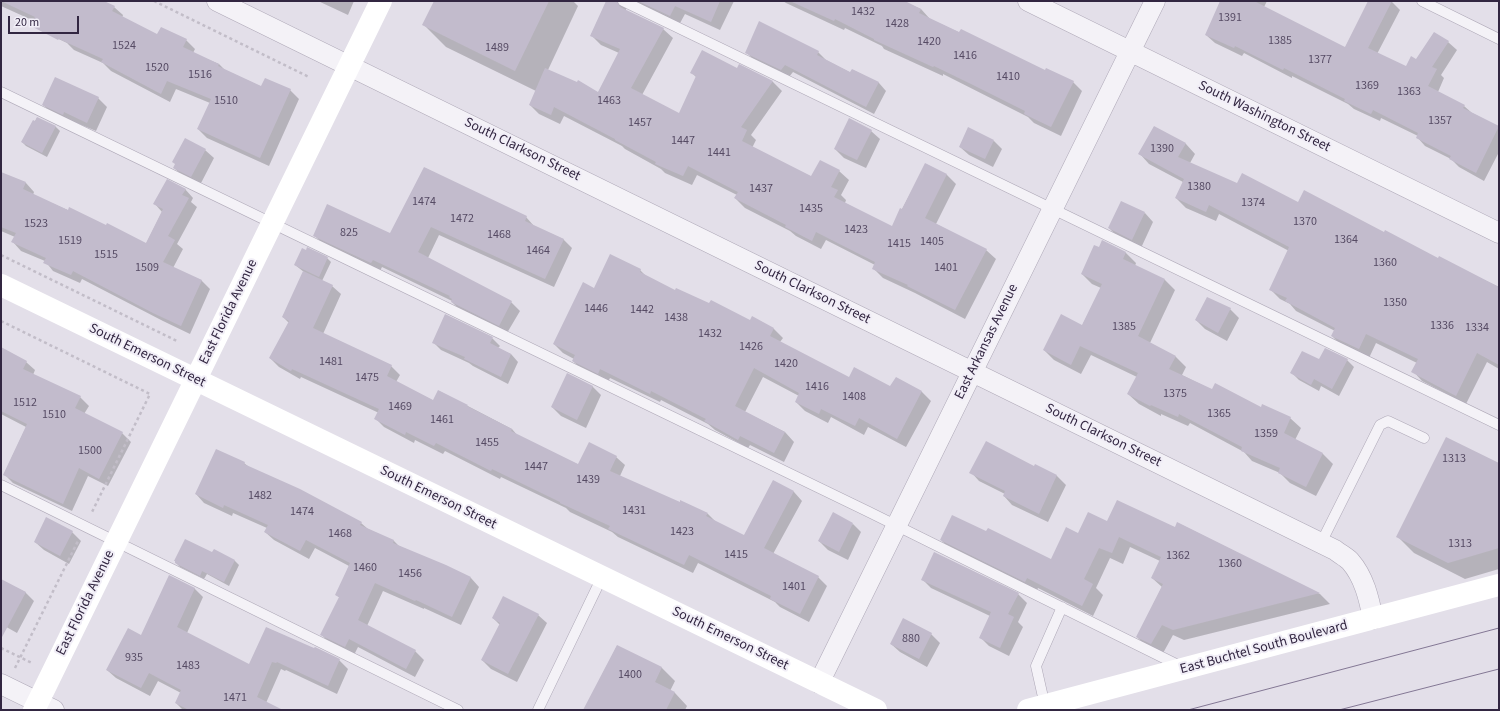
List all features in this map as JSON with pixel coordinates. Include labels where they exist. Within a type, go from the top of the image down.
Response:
[{"type":"street","name":"South Clarkson Street","points":[[217,1],[1321,544],[1349,560],[1359,573],[1365,587],[1373,619]]},
{"type":"street","name":"East Florida Avenue","points":[[42,707],[117,541],[382,1]]},
{"type":"street","name":"South Washington Street","points":[[1028,1],[1499,233]]},
{"type":"street","name":"East Arkansas Avenue","points":[[819,683],[1155,1]]},
{"type":"street","name":"South Emerson Street","points":[[1,285],[876,710]]},
{"type":"street","name":"East Buchtel South Boulevard","points":[[1037,708],[1499,585]]},
{"type":"street","points":[[7,679],[42,707]]},
{"type":"lane","points":[[623,1],[1499,425]]},
{"type":"lane","points":[[1422,1],[1499,39]]},
{"type":"lane","points":[[1,92],[896,526],[1185,669]]},
{"type":"lane","points":[[1321,544],[1380,425],[1388,421],[1424,438]]},
{"type":"lane","points":[[1,485],[458,710]]},
{"type":"lane","points":[[538,710],[602,577]]},
{"type":"lane","points":[[1037,708],[1036,666],[1062,607]]},
{"type":"path","points":[[154,1],[309,77]]},
{"type":"path","points":[[1,255],[177,341]]},
{"type":"path","points":[[1,321],[150,394],[20,658],[7,679]]},
{"type":"path","points":[[1,648],[36,665]]},
{"type":"building","points":[[1,1],[104,1],[115,6],[112,11],[157,34],[161,27],[187,39],[183,47],[219,64],[218,66],[261,86],[265,78],[291,89],[260,158],[197,129],[211,99],[167,81],[161,94],[101,62],[103,59],[59,39],[58,40],[31,26],[35,17]]},
{"type":"building","points":[[434,1],[549,1],[515,71],[422,25]]},
{"type":"building","points":[[606,1],[617,1],[620,7],[664,28],[631,88],[679,113],[696,76],[690,73],[702,50],[737,68],[739,64],[773,81],[741,127],[747,130],[742,141],[811,176],[820,160],[840,170],[831,187],[838,190],[834,197],[892,226],[900,208],[902,209],[925,163],[947,174],[925,218],[987,249],[955,310],[907,286],[908,285],[872,269],[875,262],[816,232],[812,241],[785,227],[786,225],[734,198],[738,192],[688,166],[683,176],[655,164],[656,162],[554,107],[551,115],[529,105],[545,68],[577,82],[578,80],[598,92],[620,49],[590,36]]},
{"type":"building","points":[[638,1],[720,1],[711,22],[675,6],[670,16]]},
{"type":"building","points":[[790,1],[905,1],[921,9],[919,13],[959,32],[961,29],[1045,70],[1046,68],[1074,81],[1051,127],[1024,114],[1025,111],[934,66],[933,67],[874,40],[835,19],[834,21]]},
{"type":"building","points":[[1220,1],[1254,1],[1345,47],[1368,1],[1392,1],[1368,48],[1406,66],[1411,56],[1416,59],[1434,32],[1449,41],[1432,67],[1437,69],[1428,86],[1465,105],[1463,108],[1499,126],[1476,173],[1449,159],[1451,156],[1416,138],[1418,133],[1373,110],[1371,114],[1284,68],[1283,70],[1235,46],[1234,48],[1205,35]]},
{"type":"building","points":[[759,21],[819,51],[817,55],[850,72],[852,69],[879,82],[866,107],[785,65],[781,70],[745,53]]},
{"type":"building","points":[[55,77],[99,97],[87,123],[64,112],[63,115],[42,105]]},
{"type":"building","points":[[37,117],[56,126],[42,153],[21,142],[33,120],[35,121]]},
{"type":"building","points":[[849,118],[872,130],[857,160],[834,149]]},
{"type":"building","points":[[1154,126],[1186,143],[1178,157],[1237,183],[1242,173],[1298,202],[1304,190],[1384,232],[1385,230],[1438,258],[1439,256],[1499,287],[1499,365],[1477,353],[1456,396],[1411,372],[1418,359],[1366,334],[1359,349],[1331,336],[1335,328],[1285,301],[1287,298],[1269,290],[1289,247],[1209,205],[1206,212],[1175,198],[1184,179],[1138,154]]},
{"type":"building","points":[[968,127],[994,140],[985,159],[959,147]]},
{"type":"building","points":[[185,138],[206,149],[191,177],[173,168],[175,164],[172,162]]},
{"type":"building","points":[[424,167],[527,216],[525,221],[564,239],[545,279],[431,227],[418,252],[512,301],[499,326],[451,302],[452,299],[449,297],[450,296],[373,260],[371,263],[313,236],[327,204],[390,233]]},
{"type":"building","points":[[1,172],[26,182],[23,189],[68,210],[69,207],[106,225],[107,223],[146,243],[163,209],[153,204],[167,179],[186,189],[182,195],[189,198],[168,236],[175,240],[163,262],[202,280],[181,326],[73,271],[71,275],[43,263],[46,258],[11,242],[16,233],[1,227]]},
{"type":"building","points":[[1121,201],[1145,212],[1132,240],[1108,228]]},
{"type":"building","points":[[1102,240],[1126,252],[1123,259],[1165,279],[1138,336],[1176,356],[1169,369],[1212,389],[1215,383],[1261,407],[1262,404],[1291,417],[1284,433],[1323,453],[1306,487],[1278,473],[1280,468],[1241,451],[1242,447],[1179,414],[1178,417],[1151,405],[1150,406],[1127,394],[1138,373],[1080,346],[1071,365],[1043,350],[1061,314],[1082,325],[1102,284],[1081,274],[1094,245],[1099,247]]},
{"type":"building","points":[[307,247],[328,257],[319,277],[294,265],[302,248],[306,250]]},
{"type":"building","points":[[610,254],[641,269],[640,272],[675,290],[676,288],[709,303],[711,300],[750,320],[752,316],[774,328],[770,336],[849,377],[854,367],[890,386],[896,377],[922,391],[897,439],[859,418],[855,426],[821,409],[819,414],[795,402],[799,393],[754,368],[735,406],[785,432],[774,453],[740,436],[738,440],[704,421],[706,419],[651,391],[650,394],[600,369],[598,374],[572,361],[575,355],[553,344],[583,282],[594,288]]},
{"type":"building","points":[[303,271],[333,285],[313,328],[392,365],[387,376],[433,400],[438,390],[512,429],[511,431],[578,464],[589,442],[617,456],[610,471],[708,513],[706,516],[744,535],[773,480],[794,491],[764,548],[819,576],[800,614],[770,599],[771,596],[689,555],[684,565],[608,529],[610,526],[492,469],[491,471],[436,443],[434,446],[406,432],[405,435],[374,419],[379,409],[292,369],[291,371],[269,358],[289,321],[282,317]]},
{"type":"building","points":[[1207,297],[1231,308],[1218,333],[1195,320]]},
{"type":"building","points":[[445,314],[493,337],[490,343],[511,354],[501,377],[464,359],[465,357],[432,343]]},
{"type":"building","points":[[1,347],[27,361],[23,369],[81,396],[75,408],[123,432],[99,479],[79,468],[63,504],[3,475],[27,424],[1,411]]},
{"type":"building","points":[[1325,348],[1348,359],[1332,389],[1314,379],[1311,385],[1290,373],[1302,351],[1319,359]]},
{"type":"building","points":[[567,373],[593,386],[577,420],[551,407]]},
{"type":"building","points":[[1446,437],[1499,463],[1499,548],[1448,563],[1396,537]]},
{"type":"building","points":[[986,441],[1034,466],[1035,464],[1057,475],[1039,514],[1003,496],[1005,491],[969,473]]},
{"type":"building","points":[[216,449],[245,462],[244,464],[300,489],[362,522],[360,525],[394,540],[393,543],[471,577],[452,617],[375,583],[358,620],[416,650],[406,669],[349,639],[345,647],[320,635],[339,597],[335,595],[350,563],[306,540],[300,551],[264,532],[268,525],[224,505],[223,508],[195,494]]},
{"type":"building","points":[[1117,500],[1175,527],[1177,522],[1320,593],[1173,630],[1162,625],[1151,644],[1136,637],[1163,584],[1151,578],[1161,557],[1119,537],[1112,553],[1099,548],[1084,579],[1093,584],[1082,606],[1027,578],[1025,582],[940,540],[952,515],[986,531],[988,528],[1051,559],[1066,527],[1078,533],[1088,512],[1107,521]]},
{"type":"building","points":[[833,512],[853,523],[839,552],[818,541]]},
{"type":"building","points":[[46,517],[73,531],[60,556],[34,542]]},
{"type":"building","points":[[185,539],[212,552],[214,549],[235,560],[224,582],[202,571],[200,576],[175,563],[174,561]]},
{"type":"building","points":[[934,552],[1019,593],[1008,614],[1014,617],[1000,648],[979,638],[991,612],[921,580]]},
{"type":"building","points":[[169,575],[195,588],[177,627],[249,664],[266,627],[340,659],[328,686],[277,662],[272,662],[257,697],[283,710],[189,710],[175,703],[181,690],[149,673],[141,688],[106,670],[128,628],[141,635]]},
{"type":"building","points":[[1,579],[26,592],[1,639]]},
{"type":"building","points":[[503,596],[539,614],[508,674],[481,660],[500,623],[492,618]]},
{"type":"building","points":[[903,618],[932,633],[919,659],[890,644]]},
{"type":"building","points":[[617,645],[662,667],[655,682],[675,692],[666,710],[583,710]]},
{"type":"tram line","points":[[1188,710],[1499,628]]},
{"type":"tram line","points":[[1339,710],[1499,669]]}]
